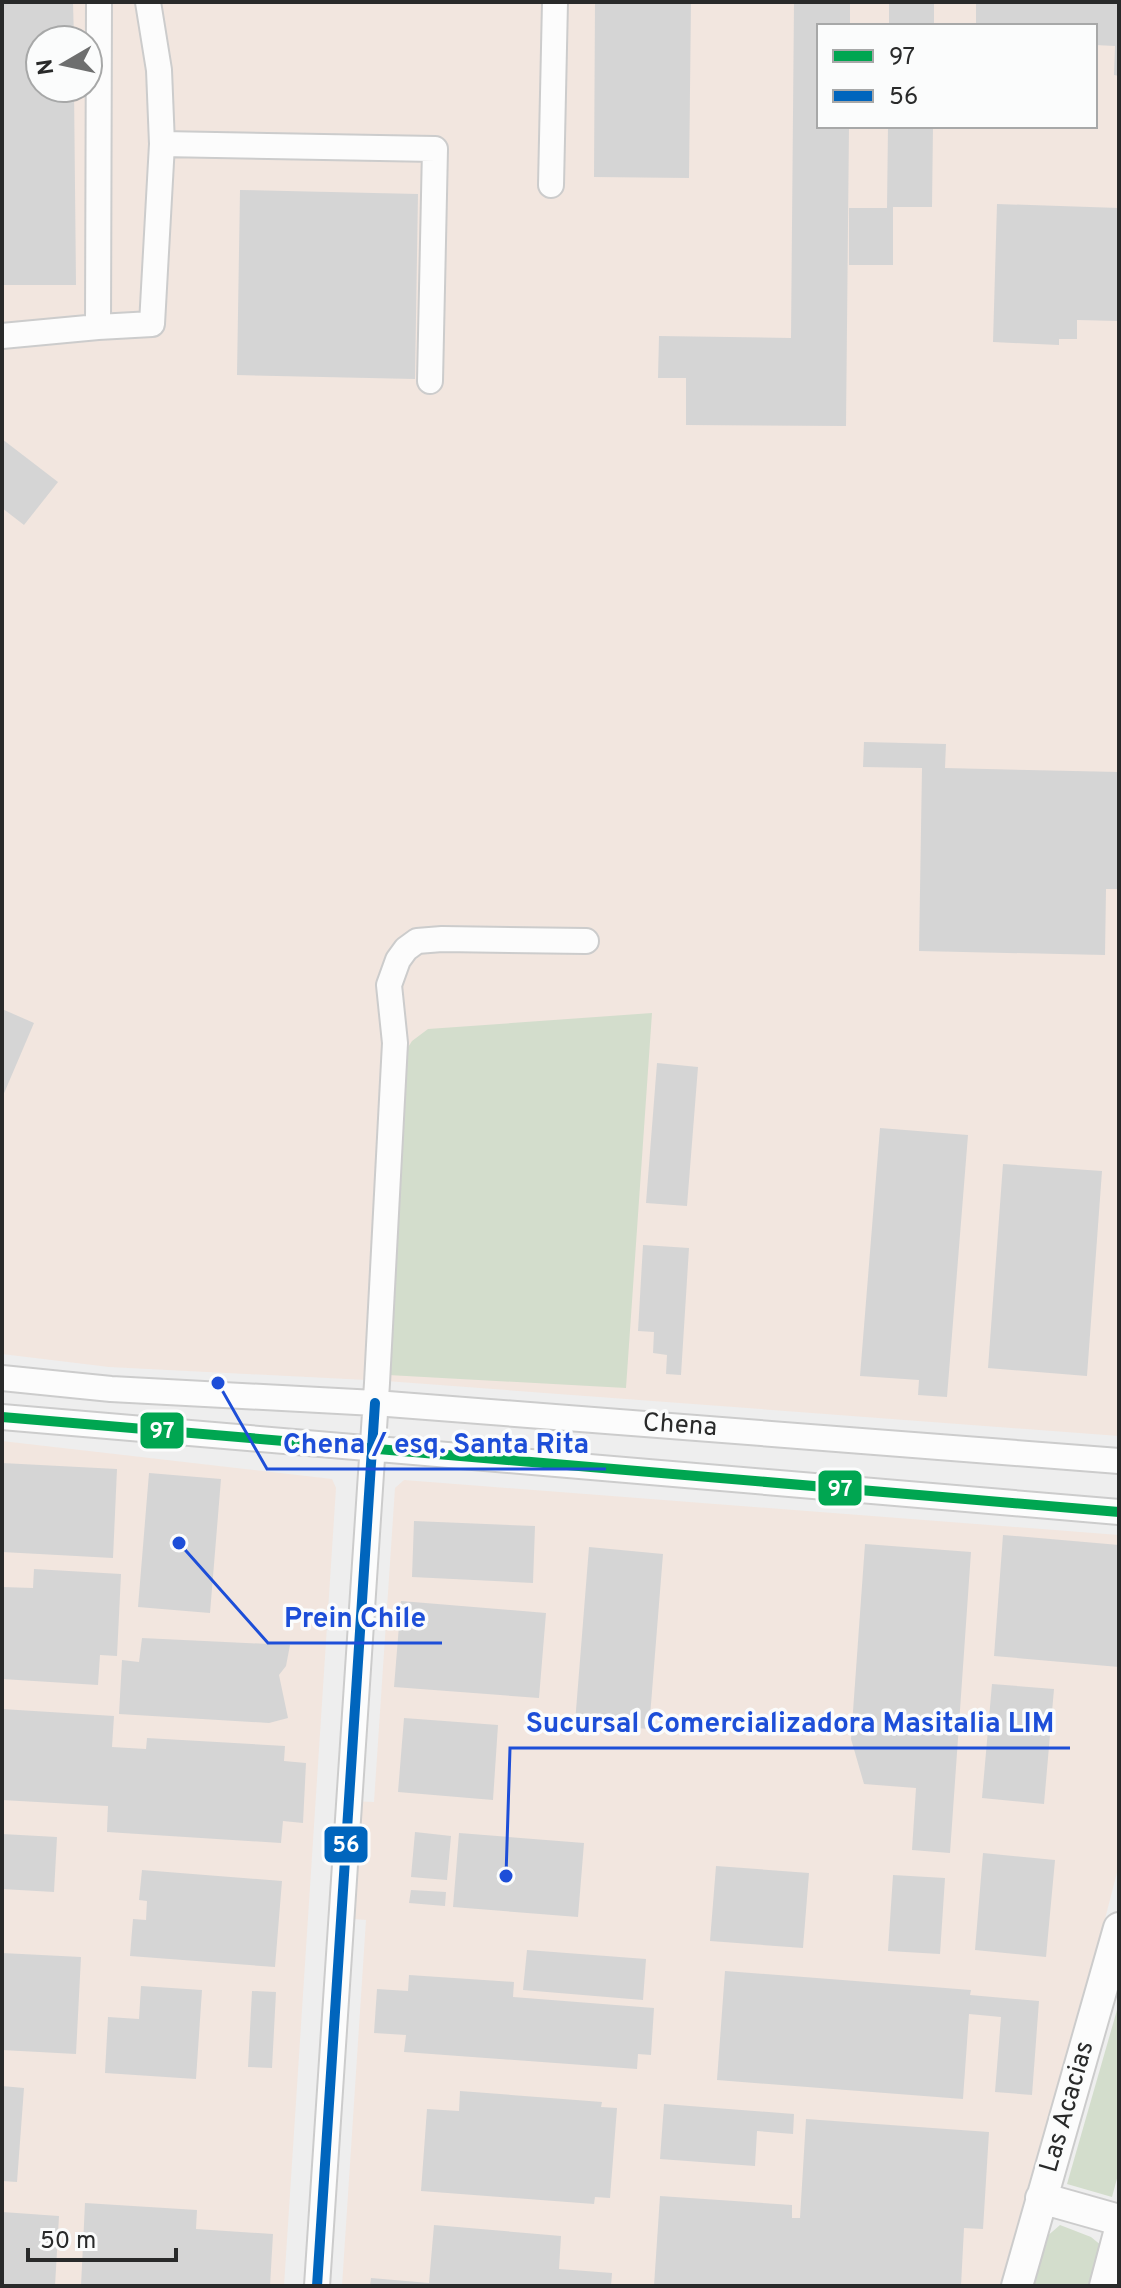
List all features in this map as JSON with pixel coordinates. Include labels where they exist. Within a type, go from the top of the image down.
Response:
[{"type":"main road","name":"Las Acacias","points":[[1017,2286],[1119,1928]]},
{"type":"main road","points":[[1041,2198],[1119,2220]]},
{"type":"main road","points":[[1105,2286],[1119,2233]]},
{"type":"street","points":[[98,327],[99,2]]},
{"type":"street","points":[[2,336],[152,324],[162,144],[159,70],[148,2]]},
{"type":"street","points":[[551,185],[555,2]]},
{"type":"street","points":[[162,144],[435,149],[430,381]]},
{"type":"street","points":[[317,2286],[373,1450],[395,1043],[389,999],[393,972],[406,949],[417,941],[586,941]]},
{"type":"street","name":"Chena","points":[[2,1378],[81,1387],[375,1403],[1119,1461]]},
{"type":"street","name":"Chena","points":[[2,1417],[1119,1512]]},
{"type":"shaded area","points":[[2,2],[1119,2],[1119,1436],[386,1381],[109,1367],[2,1354]]},
{"type":"shaded area","points":[[2,1441],[332,1479],[336,1488],[284,2286],[2,2286]]},
{"type":"shaded area","points":[[404,1480],[1119,1535],[1119,1865],[1007,2286],[342,2286],[366,1920],[343,1918],[351,1801],[374,1802],[395,1488]]},
{"type":"green space","points":[[652,1013],[626,1388],[388,1375],[405,1052],[412,1041],[428,1029]]},
{"type":"green space","points":[[1119,2003],[1119,2171],[1112,2197],[1067,2184]]},
{"type":"green space","points":[[1060,2225],[1091,2237],[1102,2246],[1091,2286],[1032,2286],[1045,2238]]},
{"type":"building","points":[[2,2],[73,2],[74,24],[24,24],[24,104],[74,104],[76,285],[2,285]]},
{"type":"building","points":[[595,2],[691,2],[689,178],[594,177]]},
{"type":"building","points":[[794,2],[850,2],[850,24],[817,24],[817,128],[849,128],[846,426],[686,425],[686,378],[658,378],[659,336],[791,338]]},
{"type":"building","points":[[889,2],[934,2],[934,24],[889,24]]},
{"type":"building","points":[[976,2],[1119,2],[1119,76],[1114,75],[1115,46],[1097,45],[1097,24],[976,24]]},
{"type":"building","points":[[888,128],[933,128],[932,207],[893,207],[893,265],[849,265],[849,208],[887,208]]},
{"type":"building","points":[[240,190],[418,194],[415,379],[237,375]]},
{"type":"building","points":[[997,204],[1119,208],[1119,321],[1077,320],[1077,339],[1059,339],[1059,345],[993,342]]},
{"type":"building","points":[[2,439],[58,482],[24,525],[2,508]]},
{"type":"building","points":[[864,742],[946,744],[945,768],[1119,772],[1119,889],[1106,889],[1105,955],[919,951],[922,768],[863,767]]},
{"type":"building","points":[[2,1009],[34,1023],[2,1098]]},
{"type":"building","points":[[657,1063],[698,1067],[687,1206],[646,1203]]},
{"type":"building","points":[[880,1128],[968,1135],[947,1397],[918,1395],[919,1380],[860,1376]]},
{"type":"building","points":[[1003,1164],[1102,1171],[1087,1376],[988,1368]]},
{"type":"building","points":[[643,1245],[689,1248],[681,1375],[666,1374],[667,1355],[653,1353],[654,1332],[638,1331]]},
{"type":"building","points":[[2,1463],[117,1469],[113,1558],[2,1552]]},
{"type":"building","points":[[149,1473],[221,1479],[210,1613],[138,1607]]},
{"type":"building","points":[[414,1521],[535,1526],[533,1583],[412,1577]]},
{"type":"building","points":[[1003,1535],[1119,1545],[1119,1667],[994,1656]]},
{"type":"building","points":[[865,1544],[971,1552],[950,1853],[912,1850],[916,1788],[864,1784],[851,1739]]},
{"type":"building","points":[[589,1547],[663,1554],[649,1729],[575,1723]]},
{"type":"building","points":[[34,1569],[121,1574],[117,1656],[100,1655],[98,1685],[2,1679],[2,1587],[33,1588]]},
{"type":"building","points":[[401,1601],[546,1613],[539,1698],[394,1687]]},
{"type":"building","points":[[142,1638],[290,1645],[286,1666],[279,1675],[288,1718],[269,1723],[119,1714],[122,1660],[139,1662]]},
{"type":"building","points":[[992,1684],[1054,1689],[1044,1804],[982,1798]]},
{"type":"building","points":[[2,1709],[114,1716],[112,1747],[146,1749],[147,1738],[285,1746],[284,1761],[306,1763],[303,1823],[283,1821],[281,1843],[107,1832],[108,1806],[2,1800]]},
{"type":"building","points":[[404,1718],[498,1725],[493,1800],[398,1792]]},
{"type":"building","points":[[415,1832],[451,1836],[447,1880],[411,1877]]},
{"type":"building","points":[[459,1833],[584,1843],[578,1917],[453,1907]]},
{"type":"building","points":[[2,1834],[57,1837],[54,1892],[2,1889]]},
{"type":"building","points":[[983,1853],[1055,1860],[1046,1957],[975,1950]]},
{"type":"building","points":[[716,1866],[809,1873],[803,1948],[710,1941]]},
{"type":"building","points":[[142,1870],[282,1881],[275,1967],[130,1956],[133,1919],[146,1920],[147,1901],[139,1900]]},
{"type":"building","points":[[893,1875],[945,1878],[940,1954],[888,1951]]},
{"type":"building","points":[[411,1890],[446,1892],[445,1906],[409,1903]]},
{"type":"building","points":[[527,1950],[646,1959],[643,2000],[523,1990]]},
{"type":"building","points":[[2,1953],[81,1957],[76,2054],[2,2050]]},
{"type":"building","points":[[725,1971],[971,1990],[970,1995],[1039,2001],[1032,2095],[995,2092],[1001,2017],[969,2014],[963,2099],[717,2080]]},
{"type":"building","points":[[409,1975],[514,1982],[513,1997],[654,2008],[651,2055],[638,2054],[637,2069],[404,2052],[406,2035],[374,2033],[377,1989],[408,1991]]},
{"type":"building","points":[[141,1986],[202,1990],[196,2079],[105,2073],[108,2017],[139,2019]]},
{"type":"building","points":[[252,1991],[276,1992],[272,2068],[248,2067]]},
{"type":"building","points":[[2,2086],[24,2088],[17,2182],[2,2181]]},
{"type":"building","points":[[460,2091],[602,2102],[601,2107],[617,2108],[610,2198],[595,2197],[594,2204],[421,2191],[427,2109],[459,2111]]},
{"type":"building","points":[[664,2104],[794,2114],[793,2134],[757,2131],[755,2166],[660,2159]]},
{"type":"building","points":[[806,2119],[989,2132],[983,2229],[964,2228],[961,2286],[654,2286],[660,2196],[792,2205],[792,2218],[800,2218]]},
{"type":"building","points":[[85,2203],[197,2210],[196,2229],[273,2234],[270,2286],[81,2286]]},
{"type":"building","points":[[2,2212],[59,2216],[55,2286],[2,2286]]},
{"type":"building","points":[[434,2225],[561,2236],[559,2269],[612,2273],[611,2286],[370,2286],[371,2278],[429,2283]]},
{"type":"transit line","name":"56","points":[[317,2286],[375,1403]]},
{"type":"transit line","name":"97","points":[[2,1417],[1119,1512]]},
{"type":"place","name":"Chena / esq. Santa Rita","points":[[218,1383]]},
{"type":"place","name":"Prein Chile","points":[[179,1543]]},
{"type":"place","name":"Sucursal Comercializadora Masitalia LIM","points":[[506,1876]]}]
